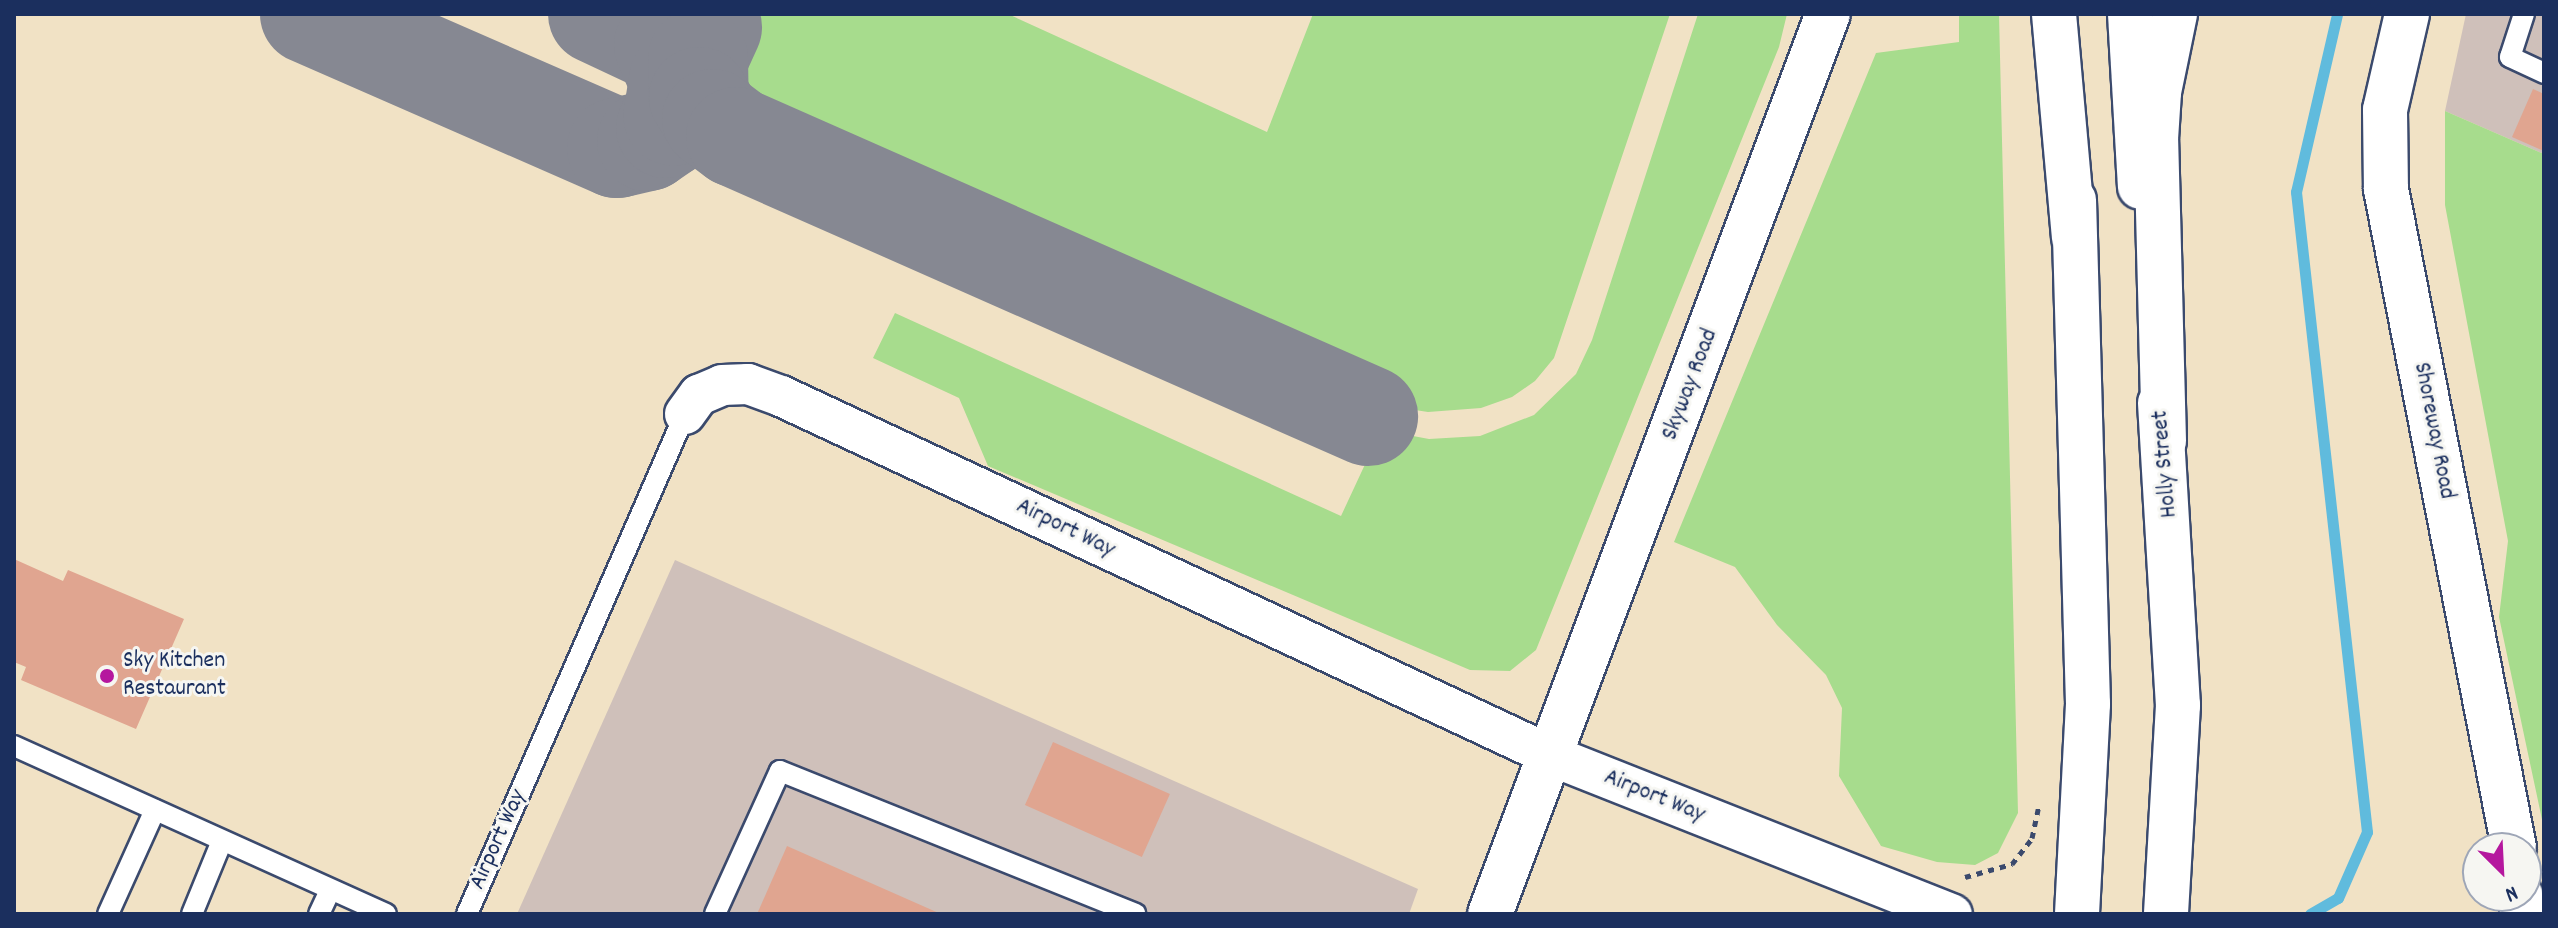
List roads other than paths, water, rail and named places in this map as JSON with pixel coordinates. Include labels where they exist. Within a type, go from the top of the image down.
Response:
[{"type":"main road","name":"Skyway Road","points":[[1490,914],[1552,756],[1828,14]]},
{"type":"main road","points":[[2054,14],[2074,237]]},
{"type":"main road","points":[[2076,14],[2074,237],[2088,704],[2077,914]]},
{"type":"main road","name":"Holly Street","points":[[2130,14],[2136,144],[2164,441],[2178,705],[2166,914]]},
{"type":"main road","points":[[2164,441],[2156,139],[2159,92],[2175,14]]},
{"type":"main road","name":"Shoreway Road","points":[[2407,14],[2385,110],[2386,189],[2511,832]]},
{"type":"street","name":"Airport Way","points":[[685,414],[699,395],[722,385],[748,384],[781,396],[1552,756],[1953,896]]},
{"type":"lane","points":[[2524,14],[2510,57],[2544,73]]},
{"type":"lane","name":"Airport Way","points":[[467,914],[685,414]]},
{"type":"lane","points":[[14,746],[386,914]]},
{"type":"lane","points":[[715,914],[780,771],[1135,914]]},
{"type":"lane","points":[[108,914],[155,810]]},
{"type":"lane","points":[[192,914],[222,841]]},
{"type":"lane","points":[[319,914],[330,890]]},
{"type":"waterway","points":[[2310,914],[2338,898],[2367,832],[2296,192],[2337,14]]},
{"type":"place","name":"Sky Kitchen Restaurant","points":[[107,676]]}]
